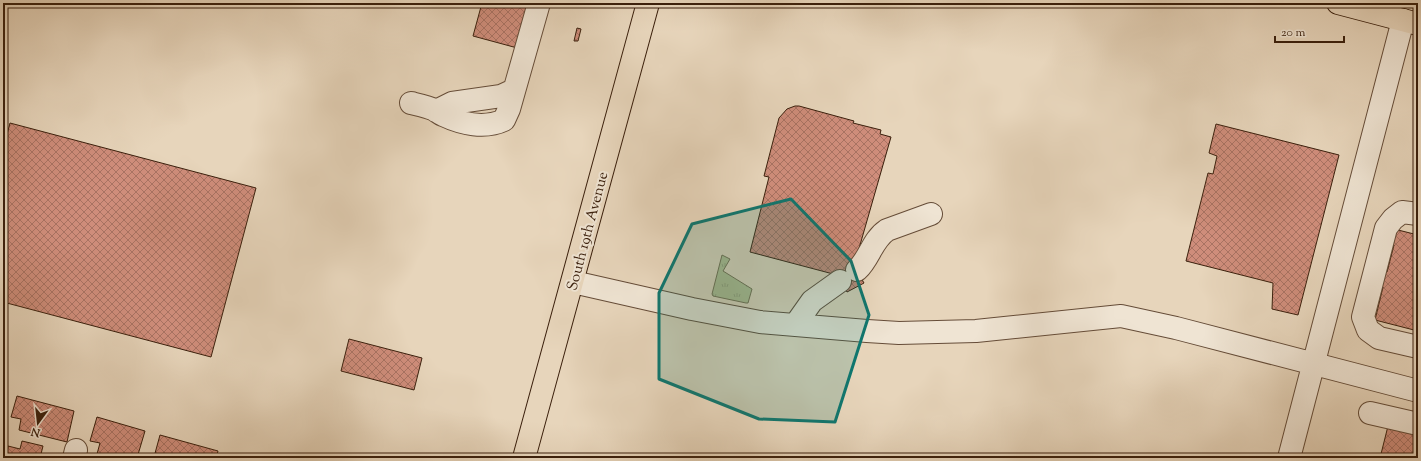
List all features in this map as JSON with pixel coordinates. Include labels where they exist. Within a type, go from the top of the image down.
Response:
[{"type":"main road","name":"South 19th Avenue","points":[[524,458],[648,3]]},
{"type":"main road","points":[[1338,3],[1411,22]]},
{"type":"lane","points":[[411,103],[436,111],[452,103],[501,96],[514,90],[539,3]]},
{"type":"lane","points":[[1289,458],[1314,364],[1411,22]]},
{"type":"lane","points":[[1418,214],[1402,212],[1393,219],[1386,228],[1363,317],[1368,330],[1379,338],[1418,347]]},
{"type":"lane","points":[[795,325],[812,301],[826,290],[849,276],[866,260],[882,233],[931,214]]},
{"type":"lane","points":[[573,282],[692,309],[760,322],[867,332],[961,332],[1121,316],[1176,328],[1418,391]]},
{"type":"lane","points":[[1370,413],[1418,424]]},
{"type":"highlighted area","points":[[791,199],[851,261],[869,315],[835,422],[759,419],[659,379],[659,293],[692,224]]},
{"type":"green space","points":[[722,255],[730,259],[723,271],[752,289],[748,303],[713,296],[712,294]]},
{"type":"building","points":[[482,3],[533,3],[521,49],[473,36]]},
{"type":"building","points":[[577,28],[581,29],[578,41],[574,41]]},
{"type":"building","points":[[795,106],[854,121],[853,123],[881,130],[880,134],[891,137],[854,266],[837,275],[750,252],[769,177],[764,176],[779,118],[787,109]]},
{"type":"building","points":[[10,123],[256,188],[211,357],[3,302],[3,150]]},
{"type":"building","points":[[1216,124],[1339,155],[1298,315],[1272,309],[1273,283],[1186,261],[1208,173],[1213,174],[1217,156],[1209,153]]},
{"type":"building","points":[[1394,229],[1418,235],[1418,315],[1414,330],[1375,320],[1383,287],[1380,286],[1384,271],[1387,272],[1394,245],[1390,244]]},
{"type":"building","points":[[854,266],[864,283],[847,292],[837,275]]},
{"type":"building","points":[[349,339],[422,358],[414,390],[341,371]]},
{"type":"building","points":[[17,396],[74,411],[67,442],[19,430],[21,419],[11,417]]},
{"type":"building","points":[[97,417],[145,431],[137,458],[110,458],[97,454],[100,443],[90,441]]},
{"type":"building","points":[[1389,422],[1418,430],[1418,458],[1380,458]]},
{"type":"building","points":[[160,435],[218,451],[216,458],[154,457]]},
{"type":"building","points":[[22,441],[43,446],[40,458],[5,458],[8,446],[20,449]]}]
